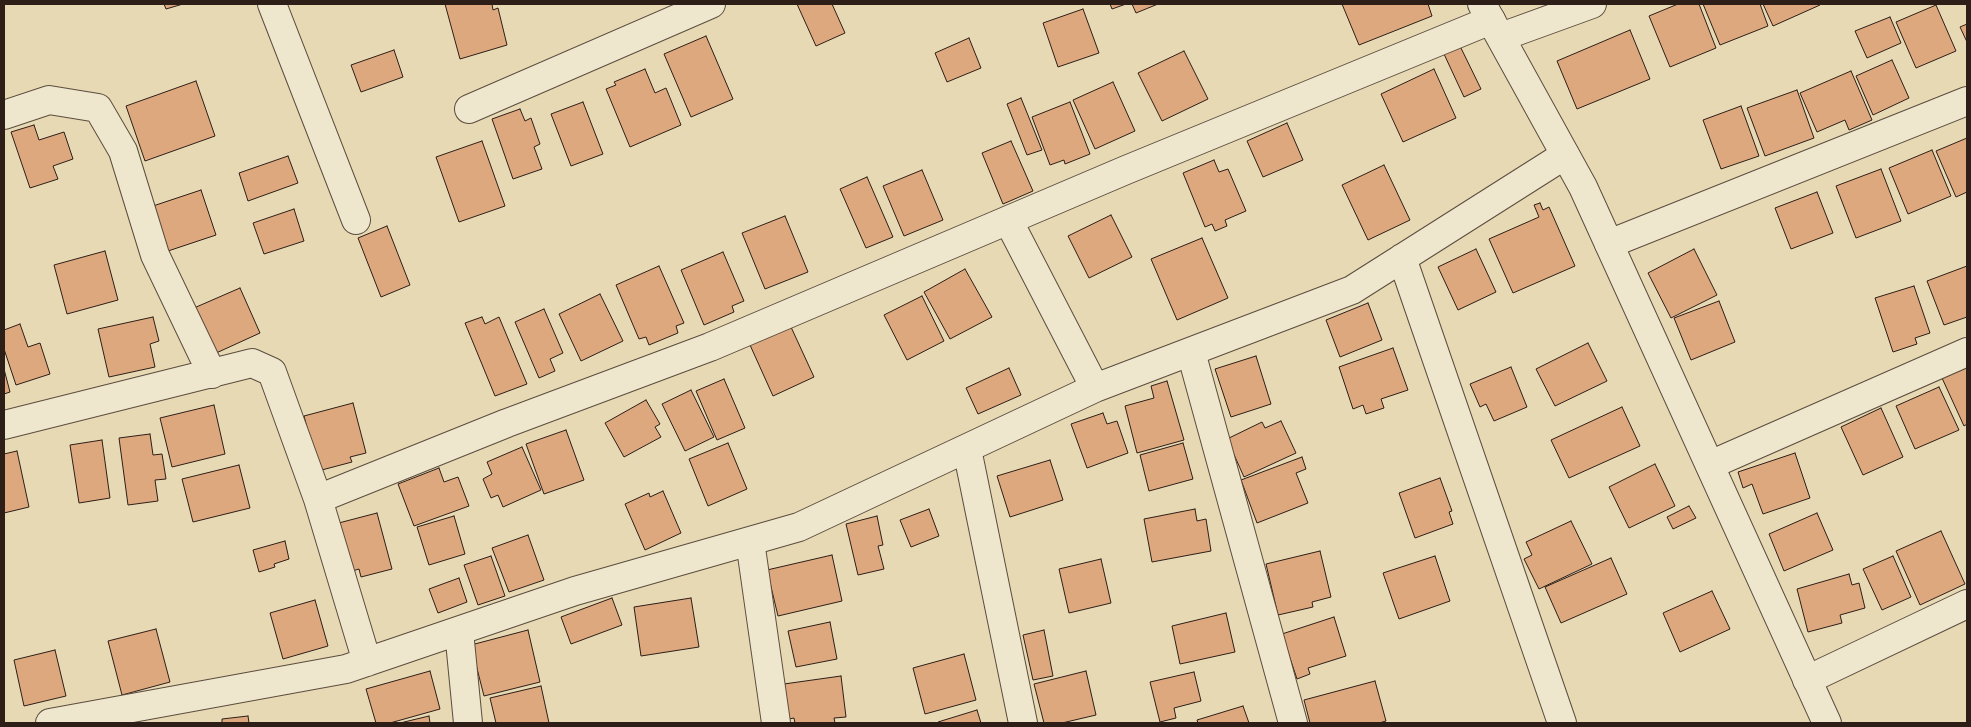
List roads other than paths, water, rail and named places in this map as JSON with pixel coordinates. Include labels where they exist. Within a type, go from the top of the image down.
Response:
[{"type":"street","points":[[272,4],[356,220]]},
{"type":"street","points":[[469,110],[711,4]]},
{"type":"street","points":[[318,498],[507,423],[710,347],[1008,220],[1491,20],[1592,4]]},
{"type":"street","points":[[1491,20],[1565,155],[1609,244],[1827,723]]},
{"type":"street","points":[[4,115],[49,100],[98,108],[123,151],[155,255],[212,374]]},
{"type":"street","points":[[1609,244],[1967,101]]},
{"type":"street","points":[[50,723],[346,669],[575,591],[799,527],[1095,388],[1352,290],[1565,155]]},
{"type":"street","points":[[1008,220],[1095,388]]},
{"type":"street","points":[[1402,258],[1562,723]]},
{"type":"street","points":[[1191,352],[1293,723]]},
{"type":"street","points":[[1710,465],[1967,352]]},
{"type":"street","points":[[4,425],[252,363],[272,372],[318,498],[367,662]]},
{"type":"street","points":[[967,449],[1023,723]]},
{"type":"street","points":[[750,541],[776,723]]},
{"type":"street","points":[[1808,680],[1967,604]]},
{"type":"street","points":[[459,631],[468,723]]}]
